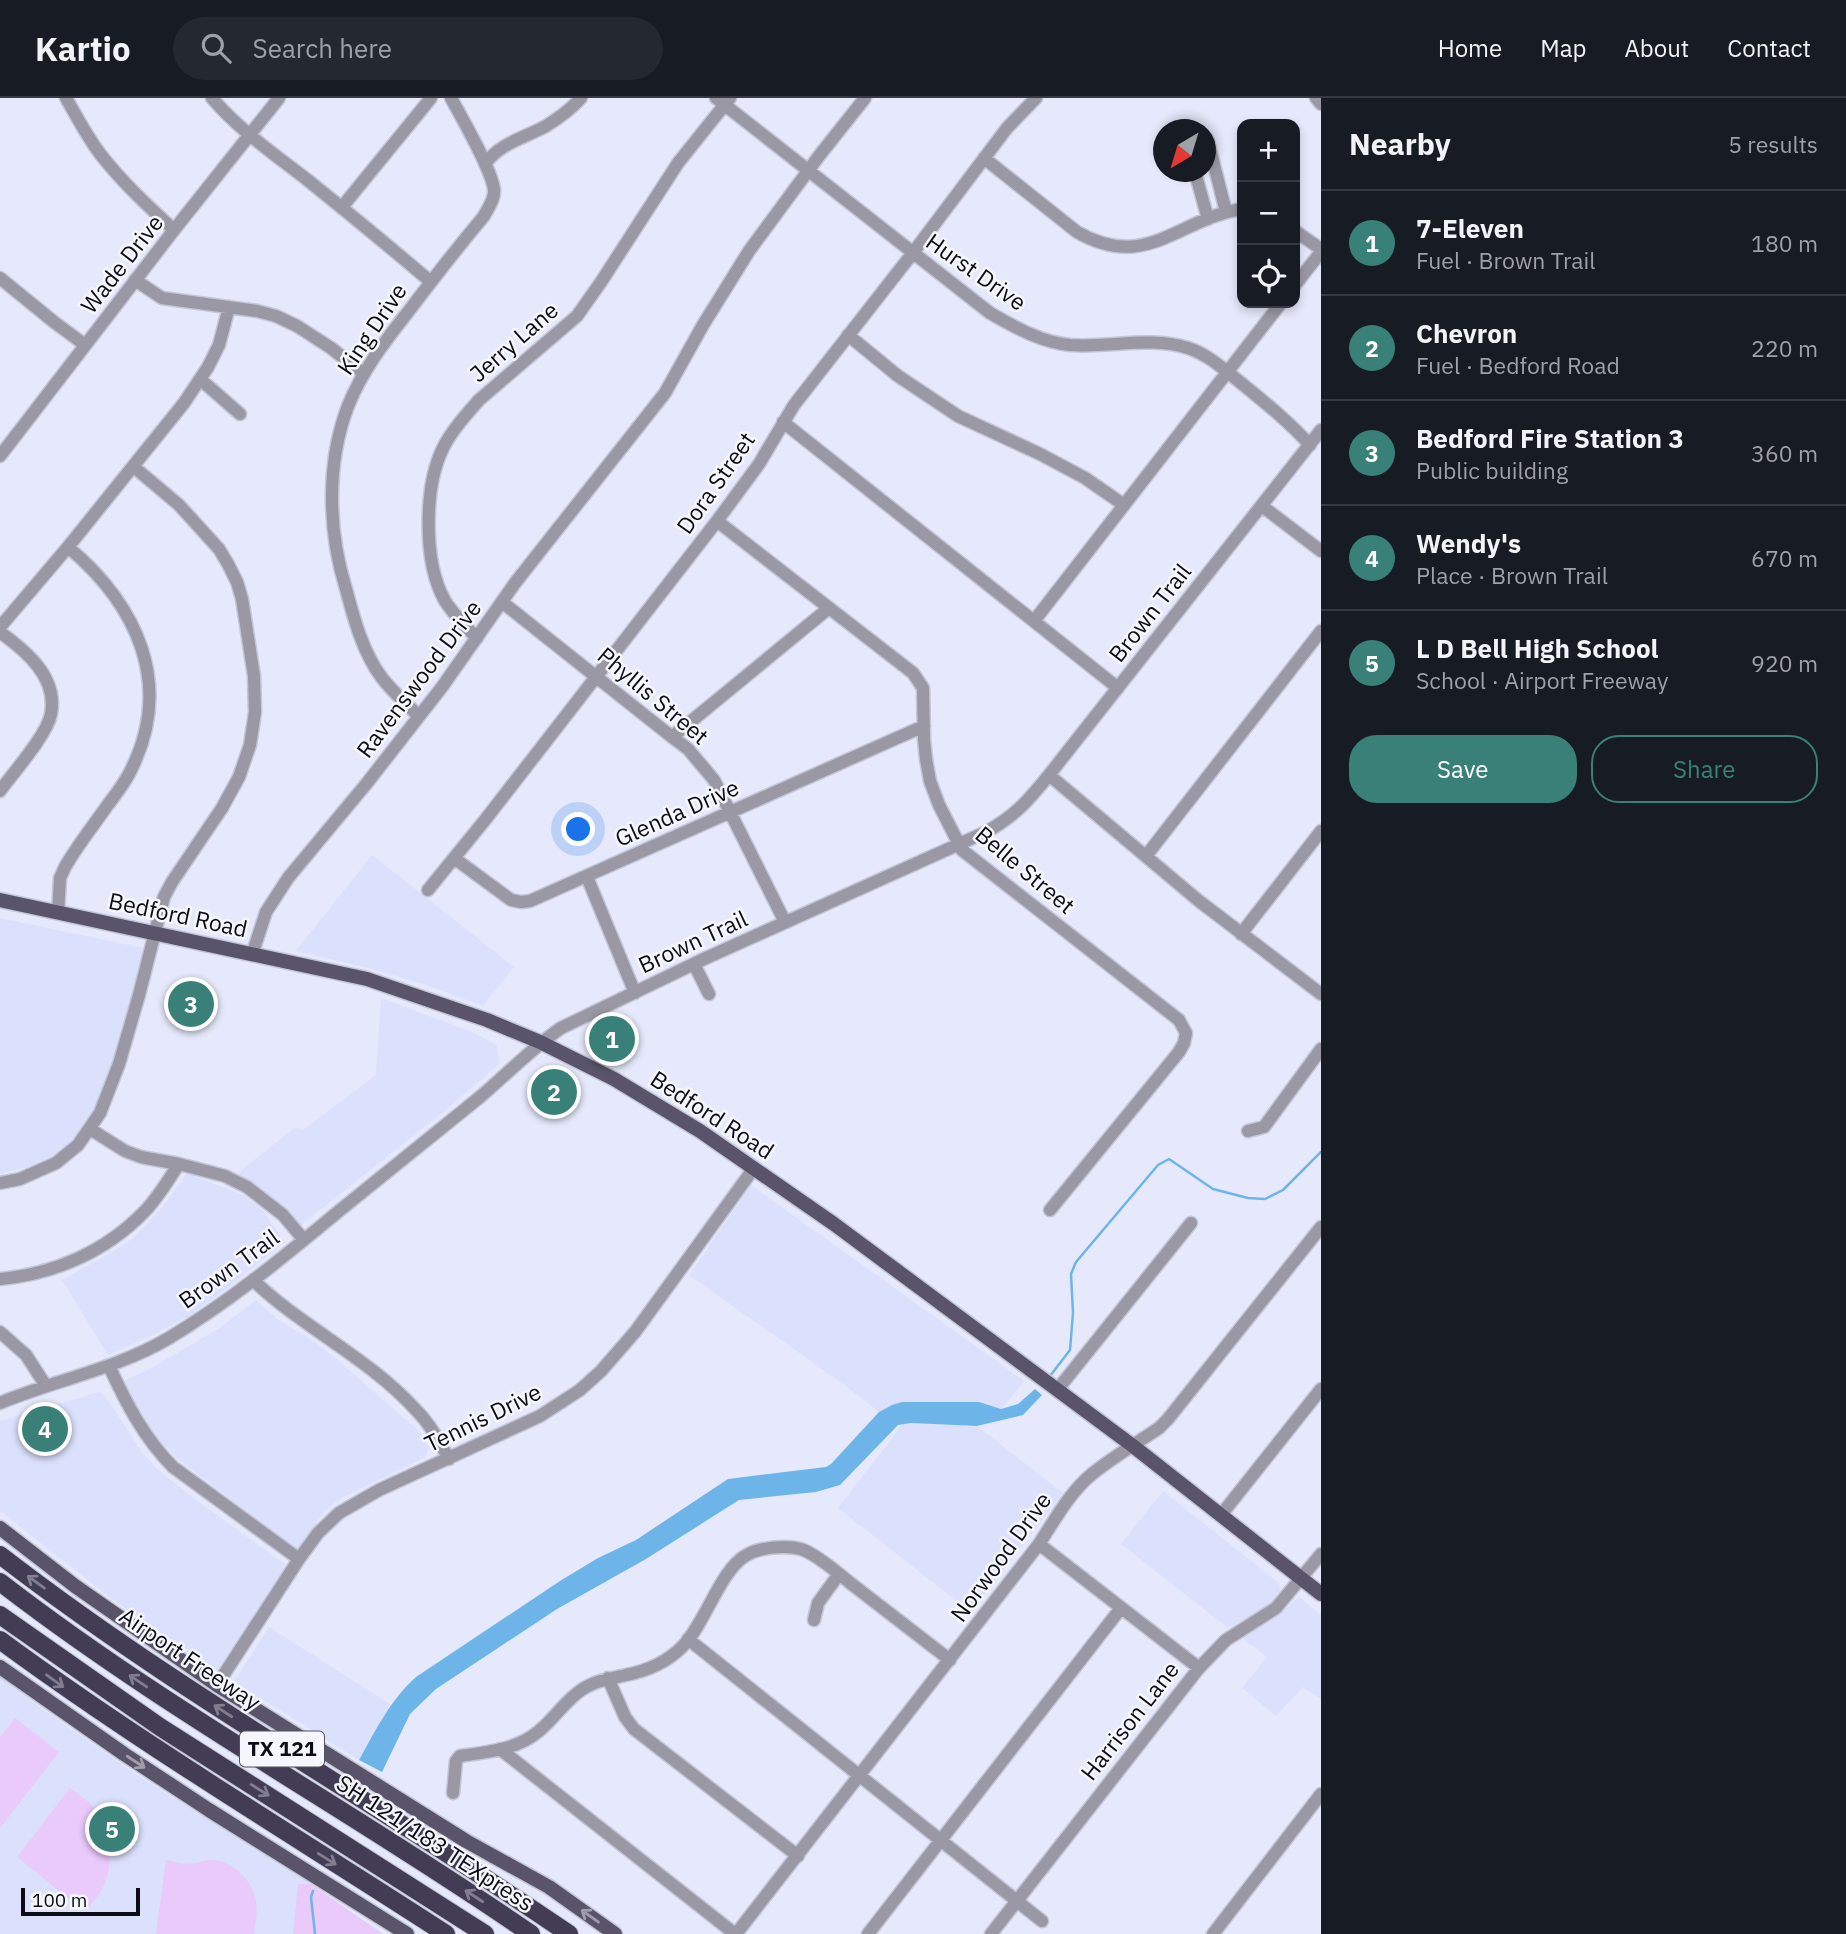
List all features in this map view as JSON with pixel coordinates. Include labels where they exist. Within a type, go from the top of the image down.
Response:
[{"type":"highway","name":"Airport Freeway","points":[[0,1555],[185,1687],[569,1934]]},
{"type":"highway","name":"SH 121/183 TEXpress","points":[[0,1582],[173,1704],[531,1934]]},
{"type":"highway","points":[[0,1615],[160,1727],[485,1934]]},
{"type":"highway","name":"TX 121","points":[[0,1640],[148,1744],[446,1934]]},
{"type":"main road","name":"Bedford Road","points":[[0,900],[367,979],[487,1020],[540,1042],[623,1084],[700,1131],[834,1224],[1133,1446],[1321,1594]]},
{"type":"main road","name":"Airport Freeway","points":[[0,1528],[75,1586],[217,1685],[466,1842],[549,1887],[615,1934]]},
{"type":"main road","points":[[0,1667],[209,1810],[407,1934]]},
{"type":"street","points":[[66,98],[101,156],[174,230]]},
{"type":"street","points":[[212,98],[250,134],[430,282]]},
{"type":"street","name":"Wade Drive","points":[[0,456],[279,98]]},
{"type":"street","points":[[342,207],[430,98]]},
{"type":"street","name":"King Drive","points":[[419,716],[381,676],[356,625],[337,553],[332,481],[338,442],[348,406],[364,374],[430,282],[484,216],[493,199],[494,187],[485,164],[451,98]]},
{"type":"street","points":[[485,164],[496,150],[545,127],[582,98]]},
{"type":"street","name":"Ravenswood Drive","points":[[252,955],[266,912],[281,887],[419,716],[502,602],[634,435],[665,393],[730,279],[807,171],[866,98]]},
{"type":"street","name":"Dora Street","points":[[428,890],[717,521],[760,464],[794,405],[1007,128],[1036,98]]},
{"type":"street","points":[[1316,98],[1321,104]]},
{"type":"street","name":"Hurst Drive","points":[[723,100],[807,171],[990,313],[1039,338],[1068,344],[1168,344],[1190,348],[1228,372],[1310,445]]},
{"type":"street","name":"Jerry Lane","points":[[477,638],[461,623],[445,600],[434,570],[429,500],[433,476],[443,448],[479,400],[577,316],[723,100]]},
{"type":"street","points":[[984,158],[1077,232],[1106,245],[1132,247],[1153,243],[1208,219],[1237,210]]},
{"type":"street","points":[[1216,173],[1226,212]]},
{"type":"street","points":[[1198,182],[1208,219]]},
{"type":"street","points":[[1300,235],[1321,251],[1300,278]]},
{"type":"street","points":[[0,278],[85,345]]},
{"type":"street","points":[[135,280],[162,298],[276,316],[331,348],[364,374]]},
{"type":"street","points":[[0,791],[37,741],[49,720],[51,704],[48,685],[39,667],[0,630],[134,467],[200,379],[219,345],[229,307]]},
{"type":"street","points":[[1034,621],[1277,308]]},
{"type":"street","points":[[848,335],[898,376],[958,416],[1041,454],[1124,505]]},
{"type":"street","points":[[200,379],[240,414]]},
{"type":"street","points":[[783,422],[1118,688]]},
{"type":"street","name":"Brown Trail","points":[[0,1403],[46,1385],[109,1366],[167,1340],[205,1315],[304,1240],[480,1096],[540,1042],[561,1028],[1006,821],[1049,775],[1321,430]]},
{"type":"street","points":[[0,1183],[56,1163],[69,1154],[100,1113],[119,1064],[160,911],[172,882],[222,808],[239,777],[250,745],[255,712],[254,676],[242,599],[228,564],[219,549],[179,505],[134,467]]},
{"type":"street","points":[[1262,506],[1321,551]]},
{"type":"street","name":"Belle Street","points":[[717,521],[913,673],[923,688],[926,759],[930,781],[958,844],[966,854],[1179,1020],[1186,1033],[1179,1052],[1050,1210]]},
{"type":"street","points":[[58,912],[60,878],[65,867],[132,769],[143,740],[149,693],[142,646],[136,629],[109,587],[68,547]]},
{"type":"street","name":"Phyllis Street","points":[[502,602],[672,737],[706,769],[785,922]]},
{"type":"street","points":[[672,737],[829,608]]},
{"type":"street","points":[[1146,856],[1321,631]]},
{"type":"street","name":"Glenda Drive","points":[[454,858],[504,896],[521,902],[530,901],[924,726]]},
{"type":"street","points":[[1049,775],[1241,934],[1321,994]]},
{"type":"street","points":[[1241,934],[1321,831]]},
{"type":"street","points":[[587,877],[635,993]]},
{"type":"street","points":[[694,964],[709,994]]},
{"type":"street","points":[[1248,1131],[1264,1127],[1321,1049]]},
{"type":"street","points":[[90,1129],[125,1151],[141,1157],[225,1177],[247,1187],[283,1215],[304,1240]]},
{"type":"street","points":[[0,1279],[18,1278],[50,1270],[93,1252],[145,1212],[179,1164]]},
{"type":"street","name":"Tennis Drive","points":[[217,1685],[299,1559],[318,1533],[339,1513],[379,1490],[558,1406],[601,1371],[635,1332],[754,1168]]},
{"type":"street","points":[[1051,1384],[1191,1223]]},
{"type":"street","name":"Norwood Drive","points":[[736,1934],[1040,1544],[1079,1486],[1168,1419],[1321,1227]]},
{"type":"street","points":[[253,1280],[397,1391],[432,1430],[449,1459]]},
{"type":"street","points":[[0,1332],[26,1355],[46,1385]]},
{"type":"street","points":[[109,1366],[137,1422],[161,1455],[173,1467],[299,1559]]},
{"type":"street","points":[[1221,1515],[1321,1389]]},
{"type":"street","points":[[1040,1544],[1199,1668]]},
{"type":"street","points":[[453,1793],[456,1761],[460,1756],[515,1746],[538,1732],[588,1686],[608,1678],[628,1675],[671,1656],[688,1639],[727,1576],[746,1555],[775,1548],[808,1552],[950,1660]]},
{"type":"street","name":"Harrison Lane","points":[[991,1934],[1199,1668],[1226,1640],[1276,1608],[1321,1554]]},
{"type":"street","points":[[814,1620],[818,1603],[839,1574]]},
{"type":"street","points":[[868,1934],[1121,1608]]},
{"type":"street","points":[[688,1639],[1042,1921]]},
{"type":"street","points":[[608,1678],[625,1717],[634,1729],[798,1856]]},
{"type":"street","points":[[500,1749],[736,1934]]},
{"type":"street","points":[[1213,1934],[1321,1794]]},
{"type":"shaded area","points":[[372,855],[514,967],[483,1006],[427,985],[296,951]]},
{"type":"shaded area","points":[[0,918],[143,948],[103,1093],[88,1119],[71,1142],[51,1157],[0,1174]]},
{"type":"shaded area","points":[[381,998],[472,1032],[497,1045],[499,1064],[447,1109],[301,1225],[238,1173],[294,1128],[303,1130],[376,1075]]},
{"type":"shaded area","points":[[187,1173],[245,1196],[262,1210],[285,1242],[189,1316],[108,1355],[62,1280],[134,1237],[164,1205]]},
{"type":"shaded area","points":[[751,1185],[1024,1381],[1001,1409],[979,1402],[902,1402],[879,1412],[689,1275]]},
{"type":"shaded area","points":[[256,1300],[277,1319],[315,1342],[340,1362],[421,1433],[429,1447],[426,1457],[341,1498],[324,1512],[297,1549],[178,1459],[155,1436],[124,1381],[218,1329]]},
{"type":"shaded area","points":[[100,1392],[141,1451],[157,1469],[286,1565],[217,1670],[120,1605],[0,1511],[0,1421]]},
{"type":"shaded area","points":[[903,1424],[977,1426],[1063,1493],[971,1612],[838,1508]]},
{"type":"shaded area","points":[[1163,1491],[1279,1583],[1280,1591],[1272,1602],[1228,1628],[1121,1544]]},
{"type":"shaded area","points":[[1299,1597],[1321,1615],[1321,1699],[1303,1687],[1276,1716],[1242,1688],[1267,1657],[1241,1637],[1277,1616]]},
{"type":"shaded area","points":[[269,1627],[390,1704],[359,1760],[234,1681]]},
{"type":"shaded area","points":[[0,1677],[137,1775],[311,1884],[305,1892],[311,1934],[0,1934]]},
{"type":"shaded area","points":[[15,1718],[59,1752],[0,1828],[0,1737]]},
{"type":"shaded area","points":[[70,1788],[98,1814],[106,1833],[110,1855],[104,1885],[96,1899],[84,1911],[17,1857]]},
{"type":"shaded area","points":[[166,1860],[188,1864],[218,1861],[240,1872],[250,1885],[256,1901],[254,1934],[156,1934]]},
{"type":"shaded area","points":[[298,1884],[311,1884],[383,1934],[293,1934]]},
{"type":"water","points":[[1035,1389],[1042,1395],[1023,1415],[977,1426],[911,1423],[898,1425],[840,1485],[816,1492],[739,1500],[646,1559],[557,1609],[436,1689],[410,1714],[382,1772],[359,1760],[391,1705],[416,1677],[560,1581],[598,1558],[636,1540],[728,1479],[826,1467],[879,1412],[902,1402],[979,1402],[1001,1409],[1018,1404]]},
{"type":"waterway","points":[[1050,1376],[1070,1350],[1073,1313],[1071,1274],[1076,1262],[1158,1165],[1169,1159],[1213,1189],[1248,1198],[1265,1199],[1283,1190],[1321,1152]]},
{"type":"waterway","points":[[313,1891],[311,1897],[315,1934]]},
{"type":"place","name":"Bedford Fire Station 3","points":[[191,1004]]},
{"type":"place","name":"7-Eleven","points":[[612,1039]]},
{"type":"place","name":"Chevron","points":[[554,1092]]},
{"type":"place","name":"Wendy's","points":[[45,1429]]},
{"type":"place","name":"L D Bell High School","points":[[112,1829]]}]
